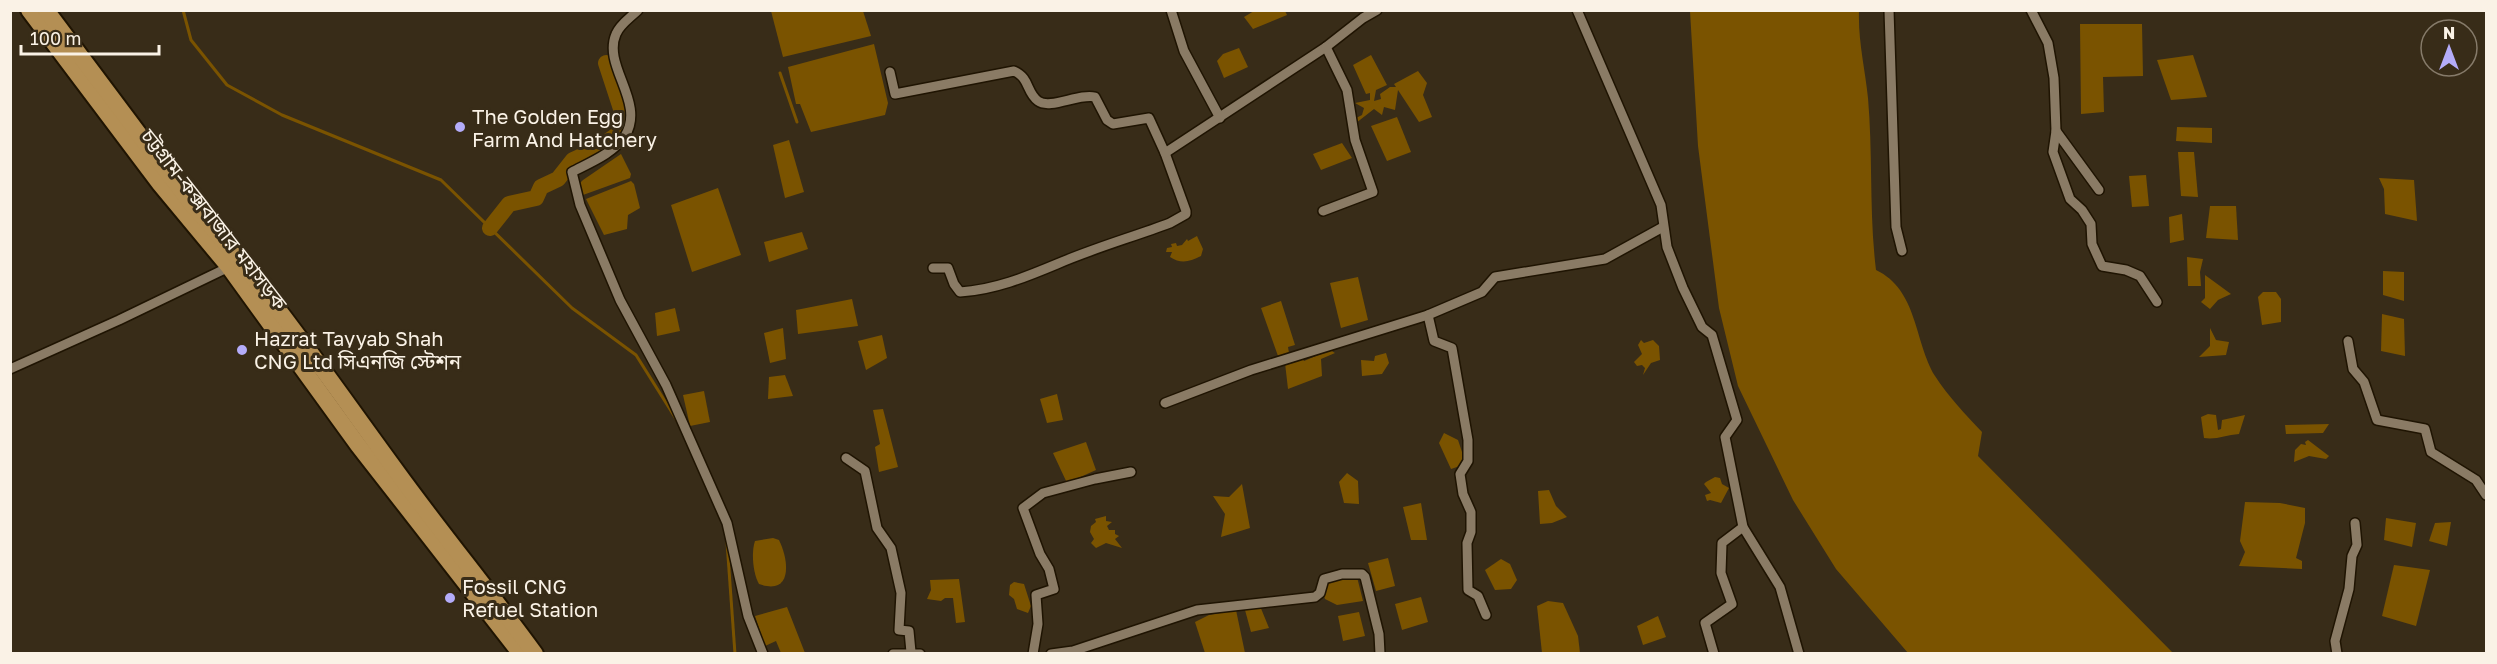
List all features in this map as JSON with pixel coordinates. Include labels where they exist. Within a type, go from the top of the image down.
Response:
[{"type":"highway","name":"চট্টগ্রাম-কক্সবাজার মহাসড়ক","points":[[29,10],[147,167],[229,267],[358,445],[521,654]]},
{"type":"highway","name":"চট্টগ্রাম-কক্সবাজার মহাসড়ক","points":[[46,10],[192,205],[219,234],[298,337],[450,544],[536,654]]},
{"type":"street","points":[[638,10],[622,25],[614,43],[617,65],[632,110],[625,136],[606,153],[572,172],[580,205],[620,300],[666,385],[728,524],[748,616],[763,654]]},
{"type":"street","points":[[1171,10],[1184,51],[1221,118]]},
{"type":"street","points":[[1165,153],[1221,118],[1377,10]]},
{"type":"street","points":[[1576,10],[1661,205],[1667,247],[1683,288],[1702,327],[1712,335],[1737,420],[1725,437],[1743,527],[1780,587],[1798,654]]},
{"type":"street","points":[[1889,10],[1896,227],[1902,251]]},
{"type":"street","points":[[2031,10],[2048,43],[2054,78],[2056,130],[2053,152],[2061,179],[2070,199],[2082,210],[2091,224],[2092,244],[2102,266],[2126,270],[2140,276],[2157,303]]},
{"type":"street","points":[[1323,211],[1372,192],[1355,140],[1347,90],[1326,47]]},
{"type":"street","points":[[890,72],[895,94],[1014,71],[1023,75],[1037,101],[1047,105],[1086,95],[1095,97],[1107,120],[1113,124],[1149,118],[1165,153],[1186,211],[1186,214],[1170,224],[1057,264],[1032,276],[974,291],[960,292],[948,268],[933,268]]},
{"type":"street","points":[[2056,130],[2099,190]]},
{"type":"street","points":[[1165,403],[1251,370],[1428,315],[1482,292],[1495,277],[1605,259],[1664,227]]},
{"type":"street","points":[[10,369],[229,267]]},
{"type":"street","points":[[1428,315],[1434,341],[1452,348],[1468,440],[1468,461],[1460,474],[1463,494],[1472,512],[1472,532],[1467,543],[1468,590],[1478,596],[1486,615]]},
{"type":"street","points":[[2348,341],[2353,369],[2364,382],[2368,400],[2377,420],[2425,429],[2431,452],[2476,480],[2487,495]]},
{"type":"street","points":[[846,458],[865,471],[877,528],[891,548],[901,593],[899,630],[909,631],[912,653],[893,654]]},
{"type":"street","points":[[1033,654],[1038,624],[1036,595],[1054,589],[1049,568],[1040,554],[1023,508],[1043,493],[1131,472]]},
{"type":"street","points":[[2337,654],[2335,641],[2349,589],[2352,556],[2357,545],[2355,523]]},
{"type":"street","points":[[1714,654],[1705,623],[1732,604],[1721,573],[1722,543],[1743,527]]},
{"type":"street","points":[[1051,654],[1073,651],[1197,610],[1315,597],[1320,593],[1324,579],[1342,574],[1362,574],[1365,577],[1379,634],[1380,654]]},
{"type":"shaded area","points":[[771,11],[863,11],[871,36],[783,57]]},
{"type":"shaded area","points":[[1254,11],[1285,11],[1287,15],[1253,29],[1244,17]]},
{"type":"shaded area","points":[[1690,11],[1859,11],[1868,98],[1876,270],[1890,279],[1900,290],[1908,303],[1935,376],[1951,398],[1982,432],[1978,456],[2173,653],[1908,653],[1836,569],[1793,500],[1738,386],[1719,308],[1698,146]]},
{"type":"shaded area","points":[[2080,24],[2142,24],[2143,76],[2103,77],[2104,112],[2081,114]]},
{"type":"shaded area","points":[[874,44],[888,103],[885,115],[811,132],[800,104],[796,104],[788,67]]},
{"type":"shaded area","points":[[1239,48],[1248,67],[1224,78],[1217,61],[1223,54]]},
{"type":"shaded area","points":[[1371,55],[1387,85],[1376,90],[1374,101],[1381,99],[1380,94],[1390,87],[1396,87],[1394,84],[1418,71],[1427,83],[1423,95],[1432,117],[1419,122],[1398,90],[1395,110],[1384,107],[1382,115],[1374,109],[1356,123],[1356,118],[1362,115],[1364,108],[1355,103],[1370,100],[1370,93],[1366,94],[1353,65]]},
{"type":"shaded area","points":[[2193,55],[2207,97],[2171,100],[2157,60]]},
{"type":"shaded area","points":[[1397,117],[1411,152],[1387,161],[1371,126]]},
{"type":"shaded area","points":[[2177,127],[2212,128],[2212,143],[2176,141]]},
{"type":"shaded area","points":[[789,140],[804,192],[785,198],[773,145]]},
{"type":"shaded area","points":[[1342,143],[1352,158],[1321,170],[1313,154]]},
{"type":"shaded area","points":[[2178,152],[2194,152],[2198,197],[2181,196]]},
{"type":"shaded area","points":[[621,154],[631,174],[630,178],[583,195],[580,183]]},
{"type":"shaded area","points":[[2146,175],[2149,206],[2132,207],[2129,176]]},
{"type":"shaded area","points":[[2379,178],[2414,180],[2417,221],[2385,214],[2384,189]]},
{"type":"shaded area","points":[[631,181],[634,184],[640,208],[628,215],[627,229],[604,235],[586,199]]},
{"type":"shaded area","points":[[718,188],[741,255],[692,272],[671,205]]},
{"type":"shaded area","points":[[2210,206],[2236,206],[2238,240],[2206,238]]},
{"type":"shaded area","points":[[2182,214],[2184,240],[2170,243],[2169,217]]},
{"type":"shaded area","points":[[802,232],[808,249],[769,262],[764,242]]},
{"type":"shaded area","points":[[1197,236],[1203,249],[1201,256],[1189,261],[1181,261],[1170,257],[1172,252],[1166,252],[1167,248],[1172,247],[1171,244],[1182,245],[1187,239],[1188,241]]},
{"type":"shaded area","points":[[2187,257],[2203,259],[2200,272],[2201,286],[2188,286]]},
{"type":"shaded area","points":[[2383,271],[2404,272],[2404,301],[2383,295]]},
{"type":"shaded area","points":[[2205,275],[2231,294],[2218,300],[2210,309],[2201,302],[2205,298]]},
{"type":"shaded area","points":[[1358,277],[1368,320],[1341,328],[1330,283]]},
{"type":"shaded area","points":[[2263,292],[2276,292],[2281,299],[2281,322],[2262,325],[2258,297]]},
{"type":"shaded area","points":[[852,299],[858,326],[798,334],[796,310]]},
{"type":"shaded area","points":[[1281,301],[1295,345],[1288,347],[1289,353],[1278,356],[1261,308]]},
{"type":"shaded area","points":[[675,308],[680,331],[657,336],[655,313]]},
{"type":"shaded area","points":[[2382,314],[2404,319],[2405,356],[2381,351]]},
{"type":"shaded area","points":[[783,328],[786,359],[770,363],[764,333]]},
{"type":"shaded area","points":[[2210,328],[2216,340],[2229,342],[2226,355],[2199,357],[2210,346]]},
{"type":"shaded area","points":[[882,335],[887,358],[866,370],[858,341]]},
{"type":"shaded area","points":[[1641,340],[1644,343],[1653,340],[1659,346],[1660,360],[1651,363],[1643,375],[1645,368],[1642,365],[1637,366],[1634,362],[1642,354],[1638,345]]},
{"type":"shaded area","points":[[1330,350],[1335,353],[1321,359],[1322,376],[1288,389],[1285,363],[1301,357],[1304,361]]},
{"type":"shaded area","points":[[1386,353],[1389,363],[1382,374],[1362,376],[1361,360],[1374,361],[1375,356]]},
{"type":"shaded area","points":[[785,375],[793,396],[768,399],[769,377]]},
{"type":"shaded area","points":[[704,391],[710,422],[690,426],[683,395]]},
{"type":"shaded area","points":[[1057,394],[1063,420],[1047,423],[1040,399]]},
{"type":"shaded area","points":[[883,409],[898,467],[879,472],[875,447],[880,444],[873,410]]},
{"type":"shaded area","points":[[2208,414],[2216,415],[2218,430],[2221,429],[2222,420],[2245,415],[2239,434],[2204,438],[2201,417]]},
{"type":"shaded area","points":[[2329,424],[2323,433],[2286,434],[2285,425]]},
{"type":"shaded area","points":[[1444,433],[1458,440],[1464,458],[1460,466],[1451,469],[1439,443]]},
{"type":"shaded area","points":[[2308,440],[2329,456],[2326,459],[2309,456],[2294,462],[2295,450],[2301,444],[2306,445],[2305,442]]},
{"type":"shaded area","points":[[1086,442],[1096,470],[1067,483],[1053,453]]},
{"type":"shaded area","points":[[1347,473],[1358,481],[1359,504],[1344,503],[1339,482]]},
{"type":"shaded area","points":[[1715,477],[1720,478],[1722,484],[1729,488],[1721,503],[1707,501],[1705,495],[1711,493],[1704,484]]},
{"type":"shaded area","points":[[1242,484],[1250,528],[1221,537],[1225,514],[1213,496],[1229,497]]},
{"type":"shaded area","points":[[1549,490],[1556,506],[1567,517],[1552,523],[1540,524],[1538,491]]},
{"type":"shaded area","points":[[2245,502],[2280,503],[2305,508],[2305,523],[2296,558],[2302,561],[2302,569],[2239,566],[2245,552],[2240,541]]},
{"type":"shaded area","points":[[1421,503],[1427,540],[1411,540],[1403,507]]},
{"type":"shaded area","points":[[1106,516],[1106,521],[1112,522],[1107,526],[1109,530],[1115,530],[1115,534],[1119,536],[1115,539],[1122,548],[1106,543],[1096,548],[1091,543],[1094,539],[1090,532],[1091,526],[1096,522],[1095,519]]},
{"type":"shaded area","points":[[2386,518],[2416,523],[2412,547],[2384,540]]},
{"type":"shaded area","points":[[2451,522],[2447,546],[2429,541],[2435,523]]},
{"type":"shaded area","points":[[773,538],[779,540],[782,548],[786,574],[778,585],[770,586],[759,584],[757,580],[753,551],[755,541]]},
{"type":"shaded area","points":[[1388,558],[1395,586],[1376,591],[1368,563]]},
{"type":"shaded area","points":[[1501,559],[1510,564],[1517,580],[1511,589],[1495,590],[1485,570]]},
{"type":"shaded area","points":[[2394,565],[2430,570],[2416,626],[2382,616]]},
{"type":"shaded area","points":[[1357,577],[1363,601],[1337,605],[1325,599],[1323,593],[1329,582]]},
{"type":"shaded area","points":[[959,579],[965,622],[956,623],[953,598],[945,598],[941,601],[927,599],[931,590],[930,580]]},
{"type":"shaded area","points":[[1014,582],[1024,584],[1031,606],[1028,613],[1017,609],[1014,599],[1009,595],[1010,585]]},
{"type":"shaded area","points":[[1421,597],[1428,622],[1402,630],[1395,604]]},
{"type":"shaded area","points":[[1548,601],[1563,603],[1578,636],[1580,653],[1542,653],[1537,606]]},
{"type":"shaded area","points":[[1260,606],[1269,628],[1251,632],[1245,610]]},
{"type":"shaded area","points":[[787,607],[805,653],[781,653],[776,641],[765,646],[755,616]]},
{"type":"shaded area","points":[[1236,610],[1245,653],[1205,653],[1195,622],[1209,615]]},
{"type":"shaded area","points":[[1359,612],[1365,636],[1343,641],[1338,616]]},
{"type":"shaded area","points":[[1658,616],[1666,637],[1643,645],[1637,626]]},
{"type":"waterway","points":[[183,10],[191,40],[227,85],[282,115],[441,180],[572,308],[636,355],[678,422]]},
{"type":"waterway","points":[[490,228],[509,204],[536,198],[541,187],[558,179],[573,160],[597,149],[618,134],[624,118],[606,63]]},
{"type":"waterway","points":[[780,73],[797,122]]},
{"type":"waterway","points":[[727,542],[735,654]]},
{"type":"place","name":"The Golden Egg Farm And Hatchery","points":[[460,127]]},
{"type":"place","name":"Hazrat Tayyab Shah CNG Ltd সিএনজি স্টেশন","points":[[242,350]]},
{"type":"place","name":"Fossil CNG Refuel Station","points":[[450,598]]}]
